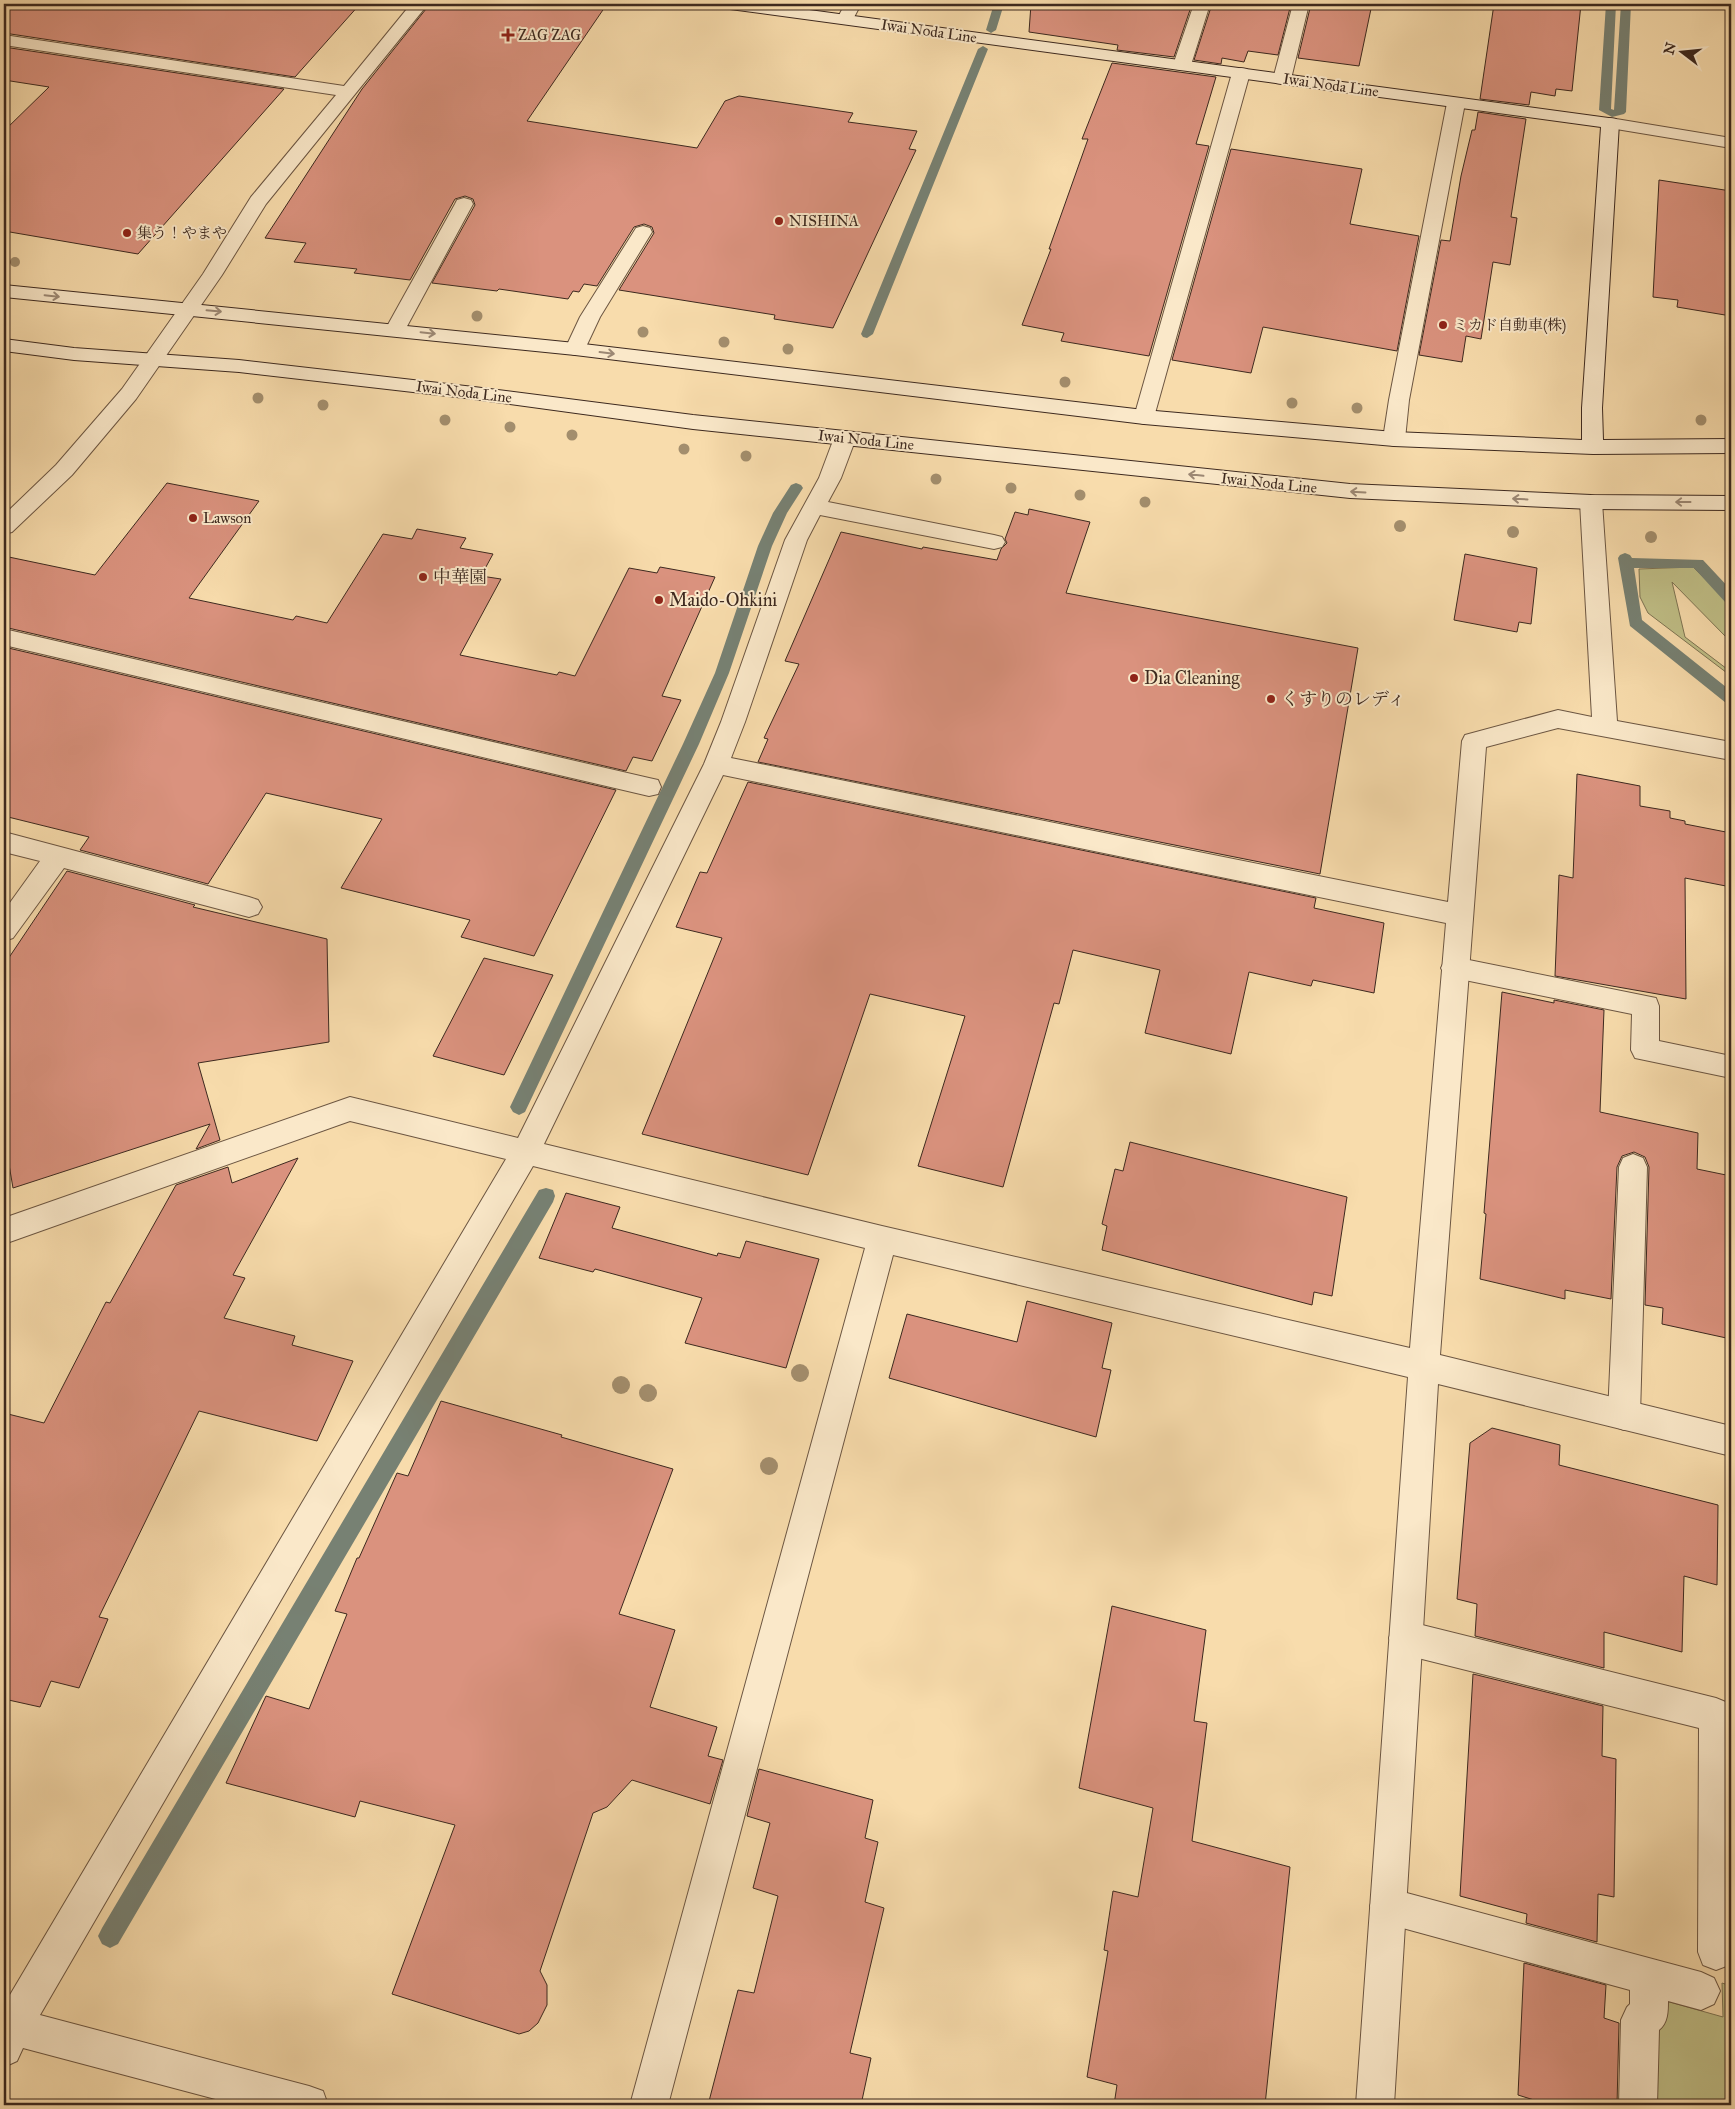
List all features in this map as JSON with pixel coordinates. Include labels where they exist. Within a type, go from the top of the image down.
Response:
[{"type":"street","points":[[4,527],[64,470],[129,394],[188,309],[258,201],[420,4]]},
{"type":"street","name":"Iwai Noda Line","points":[[730,4],[1610,123],[1731,143]]},
{"type":"street","points":[[845,19],[853,4]]},
{"type":"street","points":[[1182,65],[1202,4]]},
{"type":"street","points":[[1282,79],[1301,4]]},
{"type":"street","points":[[4,40],[349,92]]},
{"type":"street","points":[[1144,417],[1241,73]]},
{"type":"street","points":[[1394,439],[1399,400],[1456,102]]},
{"type":"street","points":[[1593,447],[1592,408],[1610,123]]},
{"type":"street","points":[[395,330],[464,204]]},
{"type":"street","points":[[575,349],[590,316],[643,232]]},
{"type":"street","points":[[4,291],[575,349],[1144,417],[1394,439],[1593,447],[1731,446]]},
{"type":"street","name":"Iwai Noda Line","points":[[4,345],[74,354],[239,366],[474,393],[693,422],[1350,491],[1591,502],[1731,503]]},
{"type":"street","points":[[309,2105],[7,2032],[525,1152],[716,764],[733,722],[796,540],[830,478],[846,438]]},
{"type":"street","points":[[1591,502],[1604,727]]},
{"type":"street","points":[[814,507],[994,542]]},
{"type":"street","points":[[4,637],[649,787]]},
{"type":"street","points":[[1375,2105],[1424,1366],[1454,968],[1474,741],[1558,719],[1731,751]]},
{"type":"street","points":[[716,764],[1459,915]]},
{"type":"street","points":[[4,842],[249,907]]},
{"type":"street","points":[[4,931],[58,856]]},
{"type":"street","points":[[1454,968],[1646,1006],[1645,1050],[1729,1067]]},
{"type":"street","points":[[4,1231],[350,1109],[882,1239],[1424,1366],[1731,1441]]},
{"type":"street","points":[[1624,1415],[1633,1167]]},
{"type":"street","points":[[649,2105],[882,1239]]},
{"type":"street","points":[[1406,1638],[1716,1715],[1716,1952]]},
{"type":"street","points":[[1388,1906],[1702,1991]]},
{"type":"street","points":[[1638,2105],[1640,2020],[1649,2014],[1649,1976]]},
{"type":"shaded area","points":[[1693,567],[1731,605],[1731,645],[1726,637],[1672,582],[1685,637],[1731,672],[1731,676],[1648,613],[1640,597],[1639,569]]},
{"type":"shaded area","points":[[1722,1983],[1731,1986],[1731,2105],[1657,2105],[1659,1999],[1723,2017]]},
{"type":"building","points":[[4,4],[360,4],[295,77],[4,33]]},
{"type":"building","points":[[430,4],[607,4],[527,121],[697,148],[725,101],[739,96],[853,113],[848,122],[917,131],[909,149],[916,150],[833,328],[774,319],[775,315],[619,290],[654,233],[652,227],[644,224],[634,227],[597,286],[584,284],[579,292],[573,291],[568,299],[499,289],[497,291],[432,283],[475,205],[473,199],[465,196],[455,199],[410,280],[354,273],[357,269],[294,262],[306,243],[265,238],[362,89]]},
{"type":"building","points":[[1031,4],[1192,4],[1174,57],[1117,50],[1118,45],[1029,32]]},
{"type":"building","points":[[1212,4],[1291,4],[1278,55],[1248,51],[1244,62],[1222,58],[1221,64],[1194,60]]},
{"type":"building","points":[[1311,4],[1372,4],[1359,66],[1298,58]]},
{"type":"building","points":[[1494,4],[1581,4],[1572,91],[1556,89],[1555,96],[1531,92],[1529,105],[1480,99]]},
{"type":"building","points":[[4,47],[284,89],[138,254],[4,231],[4,131],[49,87],[4,80]]},
{"type":"building","points":[[1112,63],[1216,77],[1196,144],[1209,146],[1149,356],[1061,341],[1064,333],[1022,325],[1051,249],[1049,249],[1088,139],[1082,139]]},
{"type":"building","points":[[1478,112],[1526,119],[1511,217],[1517,218],[1510,265],[1493,262],[1481,339],[1466,336],[1462,362],[1419,355],[1441,240],[1450,241],[1461,176],[1472,130],[1475,130]]},
{"type":"building","points":[[1231,149],[1362,169],[1350,224],[1419,236],[1397,351],[1263,327],[1251,373],[1172,360]]},
{"type":"building","points":[[1659,180],[1731,191],[1731,316],[1677,307],[1678,300],[1653,297]]},
{"type":"building","points":[[167,483],[259,501],[189,598],[293,620],[296,616],[327,623],[383,534],[412,539],[417,529],[466,538],[460,548],[493,554],[481,576],[501,579],[460,655],[557,675],[559,672],[575,676],[629,568],[657,573],[660,567],[715,577],[662,696],[681,700],[652,761],[633,757],[626,771],[4,627],[4,556],[95,575]]},
{"type":"building","points":[[1029,509],[1090,522],[1066,593],[1358,648],[1320,874],[758,762],[768,739],[764,738],[799,664],[785,661],[841,532],[922,549],[923,547],[997,560],[1001,549],[1007,543],[1005,539],[1015,512],[1028,515]]},
{"type":"building","points":[[1465,554],[1537,568],[1531,624],[1519,622],[1517,632],[1454,620]]},
{"type":"building","points":[[4,647],[616,790],[534,956],[461,937],[470,920],[341,888],[382,819],[266,793],[208,884],[80,850],[89,837],[4,816]]},
{"type":"building","points":[[1577,774],[1640,786],[1640,806],[1670,811],[1670,818],[1685,821],[1685,824],[1731,833],[1731,887],[1685,878],[1686,999],[1555,976],[1559,875],[1573,878]]},
{"type":"building","points":[[748,782],[1316,898],[1314,908],[1384,923],[1374,993],[1313,980],[1311,986],[1249,972],[1231,1054],[1145,1033],[1160,970],[1073,950],[1059,1004],[1054,1003],[1003,1187],[918,1166],[965,1016],[870,994],[808,1175],[642,1134],[722,938],[676,927],[700,872],[707,873]]},
{"type":"building","points":[[67,871],[195,905],[193,907],[327,939],[329,1042],[198,1063],[220,1140],[196,1149],[210,1124],[13,1188],[4,1135],[4,965]]},
{"type":"building","points":[[484,958],[553,975],[504,1075],[433,1056]]},
{"type":"building","points":[[1502,992],[1554,1003],[1554,1000],[1604,1010],[1600,1112],[1698,1133],[1697,1169],[1731,1176],[1731,1339],[1662,1324],[1663,1308],[1645,1305],[1649,1167],[1645,1157],[1634,1152],[1622,1156],[1617,1167],[1611,1299],[1565,1290],[1565,1299],[1480,1279]]},
{"type":"building","points":[[1130,1142],[1347,1197],[1332,1296],[1314,1292],[1312,1305],[1102,1250],[1107,1226],[1102,1224],[1115,1169],[1123,1171]]},
{"type":"building","points":[[298,1158],[233,1275],[245,1278],[224,1318],[295,1336],[292,1345],[353,1361],[317,1441],[199,1411],[99,1617],[108,1619],[79,1688],[51,1681],[40,1707],[4,1699],[4,1413],[44,1423],[106,1302],[110,1303],[176,1185],[228,1167],[232,1183]]},
{"type":"building","points":[[566,1193],[620,1207],[612,1228],[717,1256],[718,1253],[740,1258],[746,1241],[819,1259],[786,1368],[685,1343],[702,1298],[595,1269],[593,1272],[539,1258]]},
{"type":"building","points":[[1027,1301],[1112,1323],[1102,1368],[1111,1370],[1096,1437],[889,1378],[907,1314],[1017,1342]]},
{"type":"building","points":[[441,1401],[673,1469],[619,1614],[675,1630],[650,1707],[717,1727],[708,1756],[723,1760],[710,1804],[632,1780],[607,1807],[593,1813],[540,1971],[547,1985],[547,2005],[538,2023],[529,2031],[519,2034],[392,1994],[455,1825],[360,1801],[355,1817],[226,1783],[266,1696],[309,1709],[347,1614],[335,1611],[357,1558],[359,1558],[397,1473],[408,1476]]},
{"type":"building","points":[[1492,1428],[1560,1445],[1559,1465],[1718,1505],[1717,1585],[1684,1576],[1682,1652],[1604,1632],[1604,1668],[1475,1636],[1477,1604],[1457,1599],[1470,1443]]},
{"type":"building","points":[[1112,1606],[1206,1630],[1194,1721],[1207,1723],[1192,1841],[1290,1867],[1265,2105],[1114,2105],[1117,2085],[1087,2077],[1108,1951],[1104,1950],[1113,1891],[1138,1897],[1153,1808],[1079,1788]]},
{"type":"building","points":[[1473,1674],[1603,1706],[1602,1756],[1616,1759],[1614,1897],[1598,1894],[1597,1942],[1526,1923],[1527,1914],[1460,1896]]},
{"type":"building","points":[[759,1769],[873,1800],[865,1838],[878,1842],[865,1902],[884,1908],[850,2053],[871,2058],[861,2105],[708,2105],[738,1990],[754,1993],[778,1896],[753,1888],[770,1823],[747,1816]]},
{"type":"building","points":[[1524,1963],[1606,1985],[1604,2018],[1619,2023],[1617,2105],[1550,2105],[1518,2095]]},
{"type":"waterway","points":[[991,30],[999,4]]},
{"type":"waterway","points":[[1611,4],[1605,110],[1612,114],[1620,112],[1626,4]]},
{"type":"waterway","points":[[867,334],[983,49]]},
{"type":"waterway","points":[[519,1107],[691,744],[722,673],[765,546],[780,513],[796,488]]},
{"type":"waterway","points":[[1625,558],[1635,622],[1731,699]]},
{"type":"waterway","points":[[1626,563],[1698,563],[1731,599]]},
{"type":"waterway","points":[[110,1936],[546,1196]]},
{"type":"place","name":"ZAG ZAG","points":[[508,35]]},
{"type":"place","name":"NISHINA","points":[[779,221]]},
{"type":"place","name":"集う！やまや","points":[[127,233]]},
{"type":"place","name":"ミカド自動車(株)","points":[[1443,325]]},
{"type":"place","name":"Lawson","points":[[193,518]]},
{"type":"place","name":"中華園","points":[[423,577]]},
{"type":"place","name":"Maido-Ohkini","points":[[659,600]]},
{"type":"place","name":"Dia Cleaning","points":[[1134,678]]},
{"type":"place","name":"くすりのレディ","points":[[1271,699]]}]
